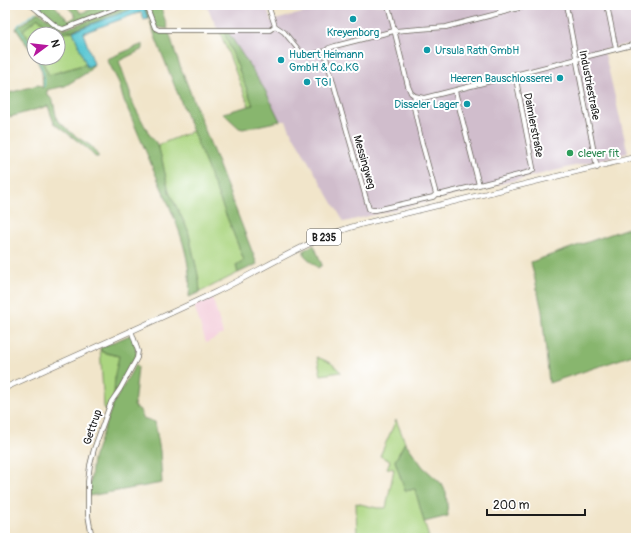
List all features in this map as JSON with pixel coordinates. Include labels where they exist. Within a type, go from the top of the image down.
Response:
[{"type":"main road","name":"B 235","points":[[5,388],[216,292],[314,242],[339,231],[362,224],[597,168],[636,157]]},
{"type":"street","points":[[31,5],[57,27],[63,28],[126,5]]},
{"type":"street","points":[[146,5],[155,28],[159,30],[270,30],[275,26]]},
{"type":"street","points":[[268,5],[275,26],[284,32],[304,55],[308,56],[326,51],[335,46],[394,30],[446,27],[531,5]]},
{"type":"street","points":[[388,5],[408,86],[411,93],[415,96],[424,98],[636,44]]},
{"type":"street","points":[[499,5],[501,13]]},
{"type":"street","name":"Industriestraße","points":[[566,5],[597,168]]},
{"type":"street","points":[[607,5],[616,49]]},
{"type":"street","name":"Messingweg","points":[[326,51],[326,57],[369,209],[376,210],[433,197],[436,194]]},
{"type":"street","name":"Daimlerstraße","points":[[436,194],[442,194],[479,185],[533,170],[515,74]]},
{"type":"street","points":[[455,91],[479,185]]},
{"type":"street","points":[[415,96],[413,103],[436,194]]},
{"type":"street","name":"Gettrup","points":[[92,538],[88,515],[88,481],[90,464],[109,406],[137,358],[137,347],[131,330]]},
{"type":"shaded area","points":[[206,5],[266,5],[271,21],[306,12],[304,5],[636,5],[636,42],[604,50],[628,153],[344,222],[286,121],[280,121],[265,90],[227,30],[218,30]]},
{"type":"shaded area","points":[[212,296],[223,334],[206,343],[194,305]]},
{"type":"green space","points":[[42,5],[54,5],[69,21],[76,16],[66,5],[74,5],[81,13],[103,5],[122,5],[66,26],[58,26],[38,9]]},
{"type":"green space","points":[[129,5],[143,5],[66,33],[66,29]]},
{"type":"green space","points":[[143,5],[145,5],[150,18],[148,19]]},
{"type":"green space","points":[[148,5],[160,5],[168,29],[156,27]]},
{"type":"green space","points":[[38,12],[57,26],[48,26],[38,18],[26,26],[23,30],[26,34],[26,43],[16,29]]},
{"type":"green space","points":[[38,18],[48,26],[28,26]]},
{"type":"green space","points":[[151,21],[154,29],[159,32],[169,32],[177,58],[257,264],[238,273],[236,265],[244,260],[156,39],[150,22]]},
{"type":"green space","points":[[73,31],[86,64],[48,75],[44,66],[66,66],[66,32]]},
{"type":"green space","points":[[220,32],[224,32],[253,105],[249,106]]},
{"type":"green space","points":[[224,32],[228,32],[265,90],[280,121],[243,129],[239,128],[223,113],[253,105]]},
{"type":"green space","points":[[143,44],[143,49],[119,61],[130,92],[131,100],[149,134],[158,145],[169,192],[188,230],[199,280],[200,292],[189,297],[188,266],[176,222],[123,98],[119,83],[107,59]]},
{"type":"green space","points":[[86,64],[87,67],[94,64],[88,72],[65,86],[47,90],[47,94],[53,101],[57,120],[74,135],[91,146],[99,157],[95,157],[88,149],[54,123],[48,106],[10,117],[5,107],[5,94],[38,85],[43,88],[42,71],[40,66],[45,66],[49,75]]},
{"type":"green space","points":[[193,131],[244,260],[236,265],[238,273],[200,292],[199,280],[188,230],[169,192],[158,145]]},
{"type":"green space","points":[[628,228],[632,246],[636,245],[636,354],[549,383],[542,311],[531,262]]},
{"type":"green space","points":[[314,245],[322,265],[318,268],[304,255],[304,250]]},
{"type":"green space","points":[[130,335],[133,336],[137,354],[114,395],[115,374],[119,356],[102,352],[100,348]]},
{"type":"green space","points":[[100,348],[102,352],[119,356],[114,395],[106,413],[104,407]]},
{"type":"green space","points":[[317,357],[331,363],[341,372],[321,375]]},
{"type":"green space","points":[[136,364],[138,367],[134,406],[140,410],[143,418],[155,422],[160,451],[162,483],[89,496],[93,459],[113,404]]},
{"type":"green space","points":[[396,420],[405,442],[395,461],[405,491],[415,489],[429,538],[357,538],[356,503],[377,508],[386,508],[394,469],[387,468],[390,461],[380,456]]},
{"type":"green space","points":[[405,442],[423,467],[442,484],[446,492],[448,516],[424,522],[415,489],[405,491],[395,461]]},
{"type":"water","points":[[143,5],[148,19],[144,20],[141,12],[83,33],[94,64],[87,67],[73,31]]},
{"type":"waterway","points":[[40,9],[43,5]]},
{"type":"waterway","points":[[26,40],[18,25],[36,12]]},
{"type":"waterway","points":[[40,66],[43,72],[44,87]]},
{"type":"place","name":"Kreyenborg","points":[[353,19]]},
{"type":"place","name":"Ursula Rath GmbH","points":[[427,50]]},
{"type":"place","name":"Hubert Heimann GmbH & Co.KG","points":[[281,60]]},
{"type":"place","name":"Heeren Bauschlosserei","points":[[560,78]]},
{"type":"place","name":"TGI","points":[[307,82]]},
{"type":"place","name":"Disseler Lager","points":[[467,104]]},
{"type":"place","name":"clever fit","points":[[570,153]]}]
